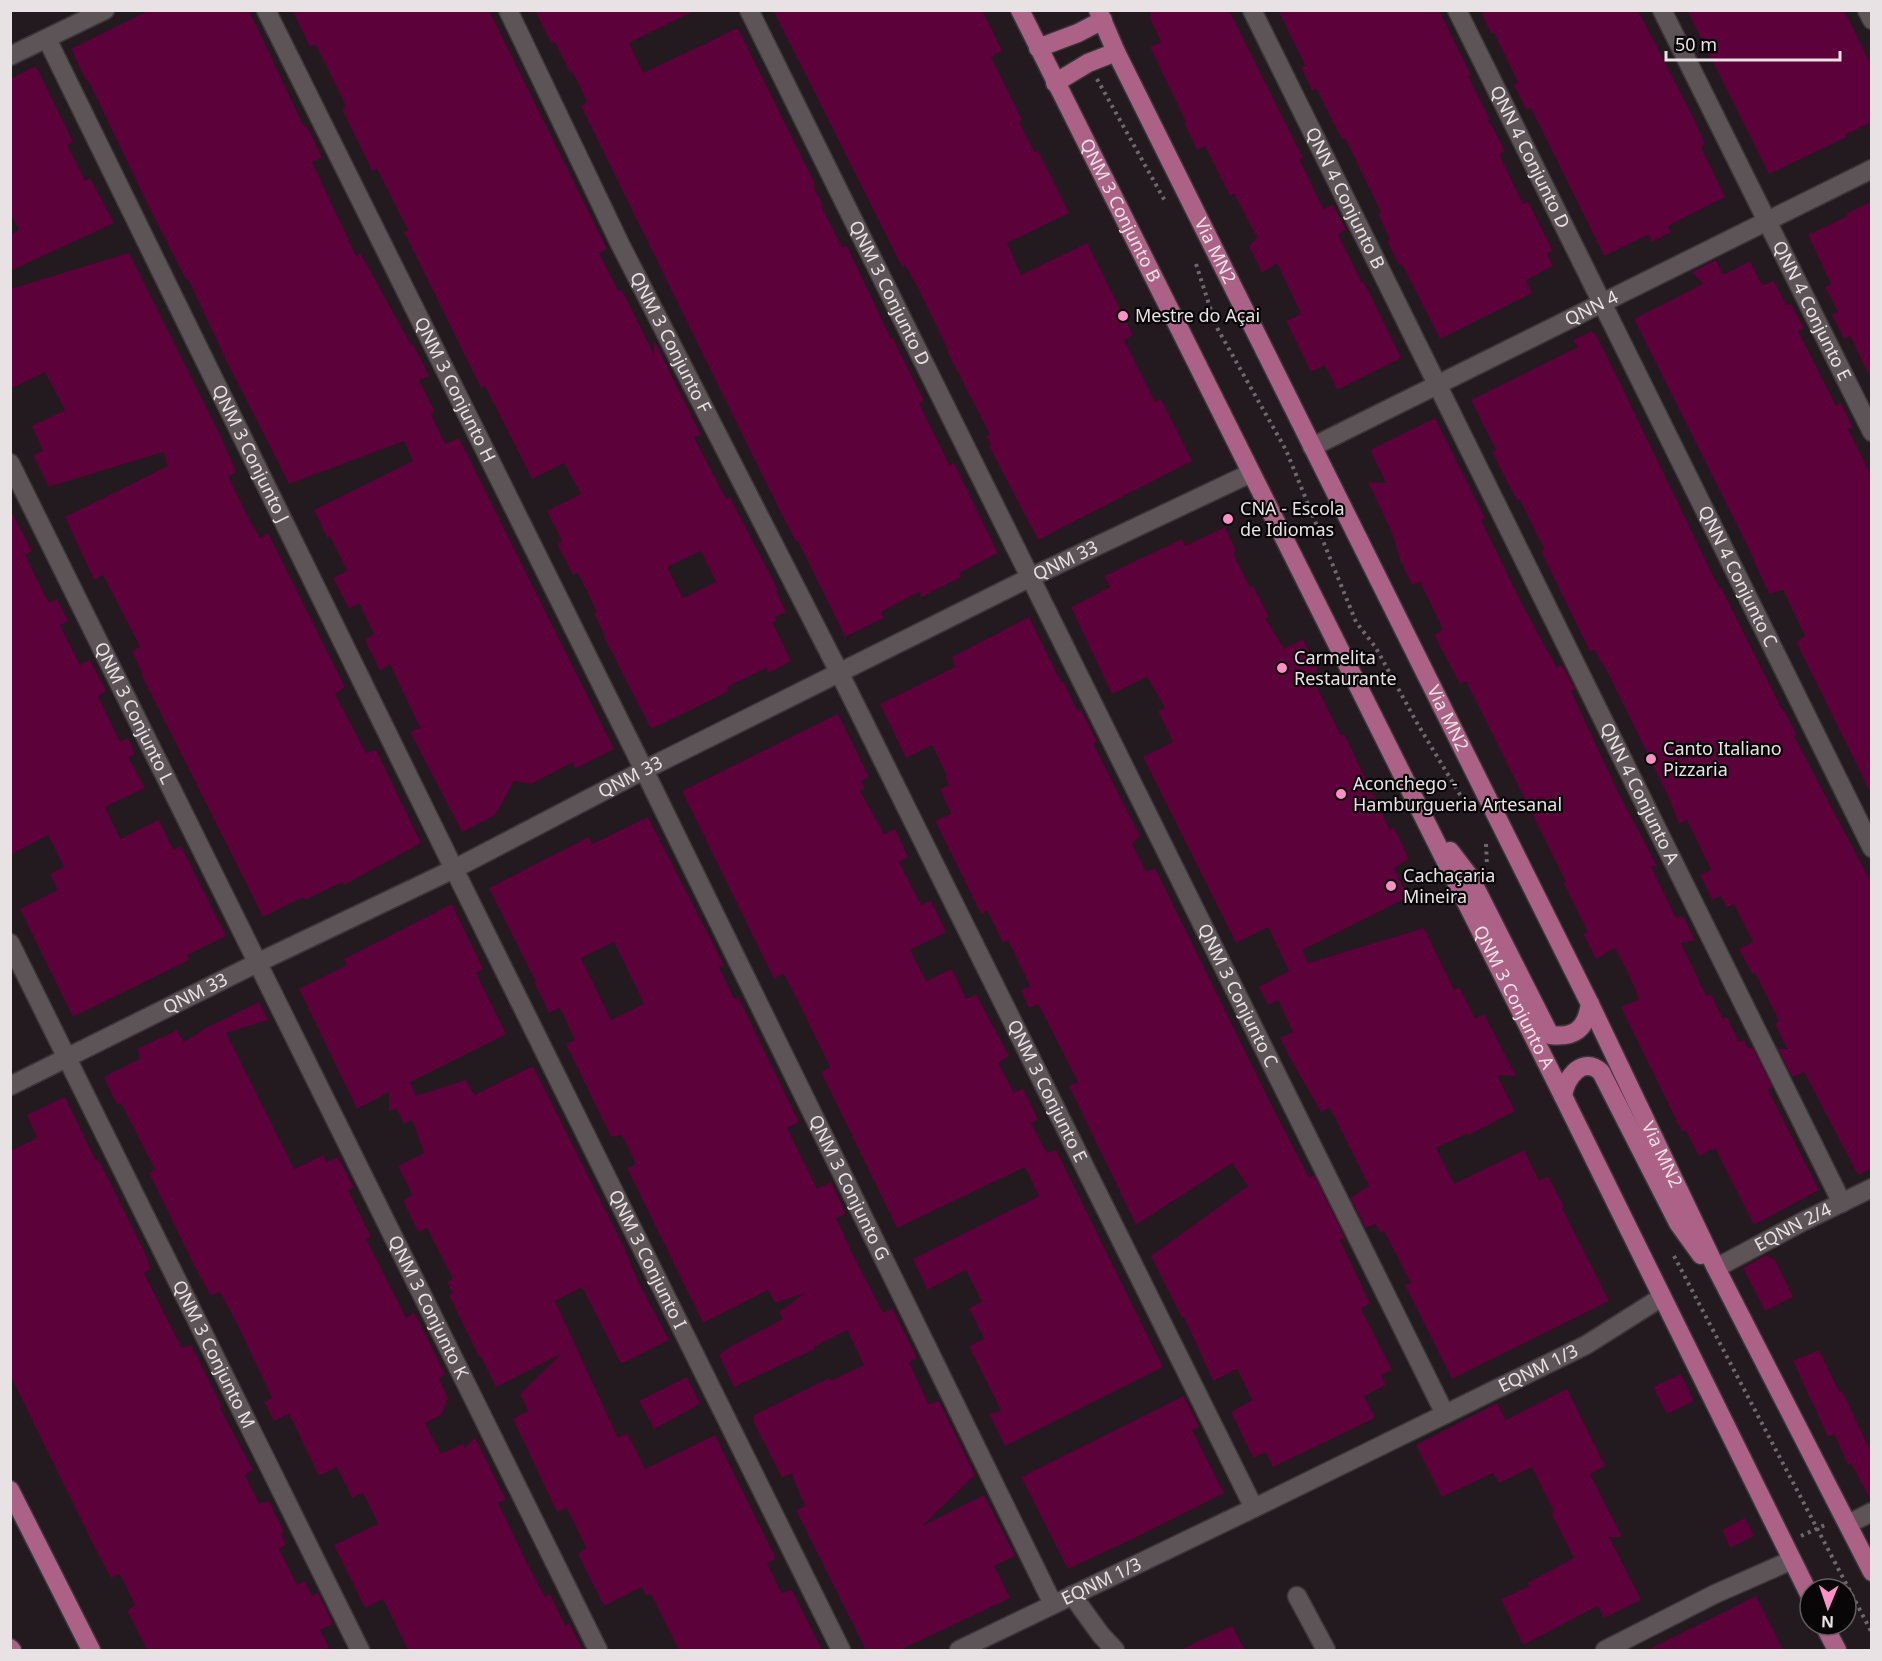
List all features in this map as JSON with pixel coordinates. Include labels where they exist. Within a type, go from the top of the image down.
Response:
[{"type":"main road","name":"QNM 3 Conjunto B","points":[[1020,10],[1251,473]]},
{"type":"main road","points":[[1038,48],[1078,33],[1101,15]]},
{"type":"main road","name":"Via MN2","points":[[1101,15],[1116,52],[1311,447],[1590,1004],[1716,1268],[1872,1572]]},
{"type":"main road","points":[[1055,83],[1088,63],[1116,52]]},
{"type":"main road","name":"QNM 3 Conjunto A","points":[[1251,473],[1662,1297]]},
{"type":"main road","points":[[1425,819],[1470,877],[1550,1035],[1566,1035],[1582,1028],[1588,1018],[1590,1004]]},
{"type":"main road","points":[[1563,1096],[1565,1086],[1574,1072],[1590,1066],[1601,1072],[1678,1223],[1728,1290]]},
{"type":"main road","points":[[1662,1297],[1801,1577]]},
{"type":"main road","points":[[10,1490],[91,1650]]},
{"type":"street","points":[[10,56],[105,10]]},
{"type":"street","name":"QNM 3 Conjunto H","points":[[266,10],[644,770]]},
{"type":"street","name":"QNM 3 Conjunto F","points":[[508,10],[620,244],[839,672]]},
{"type":"street","name":"QNM 3 Conjunto D","points":[[749,10],[1029,578]]},
{"type":"street","name":"QNN 4 Conjunto B","points":[[1252,10],[1438,385]]},
{"type":"street","name":"QNN 4 Conjunto D","points":[[1457,10],[1603,303]]},
{"type":"street","name":"QNN 4 Conjunto E","points":[[1662,10],[1872,432]]},
{"type":"street","points":[[1867,10],[1872,20]]},
{"type":"street","name":"QNM 3 Conjunto J","points":[[47,39],[454,869]]},
{"type":"street","name":"QNN 4","points":[[1311,447],[1872,169]]},
{"type":"street","name":"QNN 4 Conjunto C","points":[[1603,303],[1872,848]]},
{"type":"street","name":"QNN 4 Conjunto A","points":[[1438,385],[1842,1203]]},
{"type":"street","name":"QNM 3 Conjunto L","points":[[10,463],[257,963]]},
{"type":"street","name":"QNM 33","points":[[10,1086],[257,963],[454,869],[644,770],[1029,578],[1251,473]]},
{"type":"street","name":"QNM 3 Conjunto C","points":[[1029,578],[1445,1414]]},
{"type":"street","name":"QNM 3 Conjunto E","points":[[839,672],[1254,1508]]},
{"type":"street","name":"QNM 3 Conjunto G","points":[[644,770],[1053,1604]]},
{"type":"street","name":"QNM 3 Conjunto I","points":[[454,869],[841,1650]]},
{"type":"street","name":"QNM 3 Conjunto M","points":[[10,943],[360,1650]]},
{"type":"street","name":"QNM 3 Conjunto K","points":[[257,963],[598,1650]]},
{"type":"street","name":"EQNN 2/4","points":[[1716,1268],[1872,1188]]},
{"type":"street","name":"EQNM 1/3","points":[[959,1650],[1586,1345],[1662,1297]]},
{"type":"street","points":[[1846,1520],[1872,1512]]},
{"type":"street","points":[[1605,1650],[1715,1594],[1789,1552]]},
{"type":"street","points":[[1072,1595],[1115,1650]]},
{"type":"street","points":[[1297,1596],[1326,1650]]},
{"type":"path","points":[[1088,63],[1169,208]]},
{"type":"path","points":[[1195,261],[1216,327],[1287,450],[1356,622],[1376,648],[1468,809]]},
{"type":"path","points":[[1485,837],[1488,877]]},
{"type":"path","points":[[1671,1250],[1872,1633]]},
{"type":"path","points":[[1789,1552],[1816,1529],[1846,1520]]},
{"type":"building","points":[[150,10],[249,10],[304,127],[307,126],[322,158],[312,162],[356,256],[361,254],[429,376],[419,380],[434,411],[431,414],[445,444],[459,438],[614,749],[575,769],[573,762],[531,784],[514,781],[495,815],[462,832],[410,732],[420,728],[390,664],[380,671],[365,640],[374,634],[359,603],[349,609],[333,578],[347,571],[330,536],[327,538],[314,510],[413,461],[404,441],[289,484],[71,49]]},
{"type":"building","points":[[292,10],[489,10],[607,249],[599,253],[618,291],[622,290],[654,355],[654,340],[701,435],[694,437],[726,499],[730,497],[778,590],[776,591],[786,612],[775,617],[777,620],[772,622],[791,661],[768,673],[766,668],[727,687],[729,691],[651,729],[604,637],[594,613],[597,612],[578,573],[573,575],[557,544],[562,541],[547,511],[581,494],[564,463],[532,479],[485,386],[481,388],[404,232],[408,230],[377,169],[372,171],[342,109],[346,106],[316,45],[310,47]],"holes":[[[701,551],[716,582],[683,598],[667,567]]]},
{"type":"building","points":[[535,10],[696,10],[629,43],[643,73],[738,28],[815,184],[813,185],[823,206],[821,206],[842,247],[847,246],[891,339],[893,338],[924,401],[919,403],[949,465],[954,463],[998,553],[959,573],[961,577],[922,597],[919,592],[881,612],[884,618],[845,637],[798,541],[796,542],[780,511],[581,106],[587,102],[572,71],[570,73],[555,42],[551,43]]},
{"type":"building","points":[[773,10],[982,10],[1002,51],[991,57],[1022,120],[1019,122],[1034,152],[1038,151],[1069,213],[1007,243],[1021,275],[1087,243],[1133,335],[1124,340],[1155,402],[1161,399],[1192,461],[1038,540],[989,446],[991,445],[986,436],[990,435],[918,288],[905,265],[902,267]]},
{"type":"building","points":[[1149,10],[1229,10],[1303,158],[1300,160],[1323,209],[1333,205],[1346,230],[1338,235],[1401,358],[1337,390],[1325,365],[1311,372],[1286,321],[1301,314],[1277,263],[1262,273],[1249,246],[1257,238],[1234,193],[1230,196],[1205,146],[1197,150],[1150,47],[1161,42],[1149,17],[1151,16]]},
{"type":"building","points":[[1278,10],[1439,10],[1471,75],[1468,76],[1490,120],[1488,121],[1505,151],[1499,154],[1523,204],[1528,201],[1553,251],[1547,253],[1553,266],[1526,280],[1532,293],[1440,339],[1402,264],[1399,266],[1387,241],[1390,240],[1378,214],[1381,212],[1345,138],[1342,140],[1316,88],[1312,91],[1301,67],[1305,65]]},
{"type":"building","points":[[1480,10],[1638,10],[1694,119],[1705,144],[1701,147],[1725,197],[1668,226],[1671,232],[1652,242],[1648,235],[1604,256],[1531,108],[1526,109],[1514,85],[1518,82]]},
{"type":"building","points":[[1687,10],[1844,10],[1872,67],[1872,122],[1845,135],[1847,137],[1769,174]]},
{"type":"building","points":[[36,66],[73,142],[67,145],[85,181],[90,178],[114,223],[10,271],[10,235],[19,230],[10,213],[10,79]]},
{"type":"building","points":[[1872,201],[1872,381],[1850,336],[1844,339],[1832,315],[1838,312],[1825,287],[1831,284],[1808,235],[1848,216],[1846,214]]},
{"type":"building","points":[[129,253],[222,439],[236,472],[228,476],[251,523],[260,538],[268,533],[345,687],[335,694],[366,753],[376,750],[421,843],[344,885],[342,882],[305,900],[303,897],[263,917],[142,676],[142,668],[140,669],[132,651],[140,647],[103,575],[94,580],[65,517],[168,466],[163,452],[49,487],[33,455],[43,451],[32,426],[65,410],[45,372],[10,389],[10,289]]},
{"type":"building","points":[[1716,260],[1723,275],[1750,261],[1762,285],[1774,281],[1786,305],[1791,304],[1804,328],[1798,331],[1836,406],[1841,403],[1853,428],[1848,429],[1872,477],[1872,796],[1796,642],[1805,636],[1783,590],[1769,594],[1746,543],[1634,319],[1703,284],[1692,272]]},
{"type":"building","points":[[1592,331],[1622,387],[1719,588],[1721,587],[1797,735],[1794,736],[1872,884],[1872,1168],[1858,1175],[1804,1072],[1792,1077],[1778,1049],[1787,1049],[1775,1024],[1779,1021],[1755,973],[1752,974],[1739,949],[1753,942],[1734,904],[1727,908],[1721,896],[1712,900],[1700,875],[1711,870],[1687,820],[1679,824],[1668,796],[1608,673],[1594,649],[1590,652],[1541,551],[1544,549],[1520,500],[1517,501],[1492,452],[1496,450],[1471,400],[1578,347],[1573,340]]},
{"type":"building","points":[[1435,418],[1485,518],[1481,520],[1523,606],[1557,668],[1562,665],[1575,689],[1571,691],[1618,792],[1657,866],[1651,866],[1676,918],[1683,916],[1695,940],[1681,943],[1706,996],[1711,994],[1723,1019],[1727,1017],[1739,1042],[1744,1040],[1748,1048],[1753,1048],[1772,1087],[1768,1090],[1819,1190],[1754,1225],[1715,1148],[1699,1156],[1686,1131],[1682,1132],[1621,1007],[1639,999],[1628,973],[1615,948],[1596,959],[1583,934],[1588,932],[1563,882],[1566,882],[1466,681],[1460,684],[1434,635],[1443,630],[1420,582],[1412,585],[1400,560],[1392,533],[1368,482],[1386,483],[1370,450]]},
{"type":"building","points":[[10,509],[32,551],[25,555],[42,590],[49,603],[57,599],[68,621],[60,625],[80,665],[90,660],[106,691],[98,696],[120,742],[128,738],[135,754],[128,757],[145,788],[105,807],[120,839],[159,820],[173,850],[181,846],[226,936],[187,955],[189,960],[73,1017],[20,909],[58,890],[50,874],[64,867],[48,835],[10,855]]},
{"type":"building","points":[[1225,527],[1236,552],[1233,553],[1250,588],[1253,586],[1269,617],[1265,618],[1284,649],[1303,639],[1318,670],[1311,675],[1341,736],[1344,734],[1390,830],[1394,827],[1409,859],[1394,868],[1408,897],[1302,950],[1308,963],[1424,928],[1454,990],[1459,987],[1475,1019],[1484,1014],[1516,1076],[1497,1075],[1515,1111],[1469,1135],[1468,1133],[1436,1148],[1454,1184],[1524,1150],[1539,1181],[1548,1176],[1609,1301],[1452,1379],[1405,1285],[1411,1283],[1384,1231],[1380,1233],[1376,1224],[1366,1228],[1350,1198],[1369,1186],[1330,1108],[1321,1112],[1280,1038],[1293,1032],[1278,1000],[1268,1005],[1259,987],[1289,971],[1268,927],[1236,943],[1143,757],[1173,742],[1158,711],[1165,708],[1147,677],[1112,694],[1071,607],[1110,587],[1104,576],[1182,539],[1185,546]]},
{"type":"building","points":[[1029,617],[1061,682],[1063,681],[1078,712],[1081,710],[1097,742],[1093,743],[1140,836],[1132,844],[1146,872],[1155,868],[1277,1116],[1309,1177],[1314,1175],[1345,1238],[1340,1240],[1370,1303],[1361,1309],[1392,1370],[1381,1375],[1386,1385],[1364,1396],[1375,1418],[1273,1467],[1266,1452],[1253,1458],[1231,1412],[1252,1400],[1237,1369],[1213,1381],[1184,1317],[1182,1318],[1151,1256],[1248,1186],[1232,1163],[1136,1225],[1069,1086],[1078,1082],[1038,1004],[1029,1008],[1021,990],[1030,986],[1008,940],[1003,943],[987,910],[981,914],[935,821],[951,814],[940,789],[949,785],[945,777],[947,776],[932,745],[906,758],[880,704],[955,667],[952,657]]},
{"type":"building","points":[[838,714],[869,777],[861,781],[865,788],[860,791],[884,834],[895,829],[908,857],[899,862],[921,905],[931,901],[946,932],[910,950],[926,981],[952,969],[966,999],[976,994],[1009,1056],[998,1063],[1014,1093],[1023,1088],[1038,1120],[1031,1123],[1047,1153],[1056,1150],[1163,1367],[1005,1446],[989,1414],[1001,1411],[969,1346],[984,1339],[969,1308],[982,1302],[966,1270],[927,1290],[913,1259],[1039,1196],[1025,1167],[897,1228],[821,1072],[830,1067],[800,1005],[783,973],[774,979],[682,791]]},
{"type":"building","points":[[648,817],[724,965],[719,967],[734,999],[738,997],[799,1122],[787,1128],[817,1189],[831,1182],[846,1214],[836,1218],[851,1251],[883,1313],[892,1308],[917,1358],[909,1362],[928,1404],[939,1401],[975,1475],[922,1526],[984,1495],[1015,1556],[994,1566],[1010,1598],[900,1650],[866,1650],[796,1510],[805,1506],[791,1473],[782,1478],[754,1423],[754,1415],[829,1378],[831,1381],[864,1365],[847,1330],[814,1347],[815,1349],[734,1387],[719,1355],[783,1319],[779,1312],[805,1293],[775,1303],[768,1290],[703,1323],[627,1168],[636,1164],[622,1135],[611,1137],[566,1044],[575,1040],[560,1008],[549,1013],[489,888],[589,837],[592,844]],"holes":[[[614,942],[644,1004],[611,1020],[581,958]]]},
{"type":"building","points":[[452,904],[483,969],[476,973],[506,1034],[410,1082],[416,1096],[466,1080],[474,1095],[533,1066],[669,1340],[621,1364],[582,1287],[555,1301],[618,1438],[627,1433],[645,1469],[715,1435],[776,1559],[767,1563],[781,1593],[792,1590],[822,1650],[679,1650],[651,1594],[646,1596],[642,1587],[604,1606],[578,1554],[586,1548],[567,1508],[557,1512],[513,1419],[528,1411],[520,1394],[561,1354],[496,1387],[479,1357],[449,1295],[453,1293],[447,1282],[453,1279],[427,1228],[418,1232],[403,1201],[412,1195],[398,1166],[424,1153],[412,1120],[404,1124],[396,1108],[389,1112],[389,1092],[357,1109],[299,989],[347,965],[344,959]]},
{"type":"building","points":[[259,1002],[268,1020],[226,1033],[294,1169],[323,1155],[327,1162],[338,1157],[354,1188],[348,1190],[371,1237],[366,1239],[406,1318],[414,1312],[445,1374],[439,1379],[448,1398],[441,1415],[425,1423],[441,1454],[462,1444],[465,1448],[475,1437],[506,1500],[498,1503],[528,1565],[545,1597],[550,1594],[565,1626],[569,1623],[583,1650],[408,1650],[383,1599],[365,1608],[334,1545],[378,1524],[363,1493],[352,1498],[337,1467],[319,1476],[289,1414],[274,1421],[264,1402],[272,1398],[237,1324],[220,1292],[211,1296],[195,1267],[149,1173],[155,1170],[121,1103],[117,1105],[104,1077],[140,1059],[137,1049],[177,1030],[184,1042],[206,1028]]},
{"type":"building","points":[[65,1097],[145,1253],[151,1269],[144,1273],[182,1348],[191,1345],[222,1407],[220,1408],[253,1470],[245,1475],[259,1504],[269,1501],[284,1532],[281,1534],[286,1545],[279,1549],[297,1585],[305,1581],[312,1596],[318,1593],[333,1624],[320,1630],[330,1650],[147,1650],[127,1610],[135,1606],[120,1574],[111,1578],[10,1375],[10,1151],[37,1138],[27,1115]]},
{"type":"building","points":[[1766,1255],[1775,1260],[1793,1297],[1765,1311],[1743,1268]]},
{"type":"building","points":[[1819,1350],[1840,1392],[1842,1391],[1871,1452],[1871,1501],[1851,1463],[1848,1465],[1834,1434],[1828,1437],[1793,1361]]},
{"type":"building","points":[[1681,1374],[1694,1401],[1667,1414],[1653,1387]]},
{"type":"building","points":[[687,1377],[700,1404],[654,1429],[639,1401]]},
{"type":"building","points":[[1567,1389],[1605,1466],[1590,1474],[1622,1537],[1609,1537],[1641,1600],[1604,1618],[1598,1606],[1523,1645],[1501,1599],[1529,1586],[1527,1583],[1574,1558],[1551,1513],[1554,1512],[1532,1467],[1499,1483],[1493,1473],[1442,1497],[1416,1445],[1497,1403],[1506,1420]]},
{"type":"building","points":[[1184,1396],[1199,1427],[1192,1430],[1224,1493],[1068,1569],[1021,1477]]},
{"type":"building","points":[[1745,1518],[1754,1536],[1730,1548],[1722,1530]]},
{"type":"building","points":[[1756,1596],[1783,1650],[1647,1650],[1716,1616]]},
{"type":"building","points":[[1232,1626],[1245,1650],[1180,1650]]},
{"type":"place","name":"Mestre do Açai","points":[[1123,316]]},
{"type":"place","name":"CNA - Escola de Idiomas","points":[[1228,519]]},
{"type":"place","name":"Carmelita Restaurante","points":[[1282,668]]},
{"type":"place","name":"Canto Italiano Pizzaria","points":[[1651,759]]},
{"type":"place","name":"Aconchego - Hamburgueria Artesanal","points":[[1341,794]]},
{"type":"place","name":"Cachaçaria Mineira","points":[[1391,886]]}]
